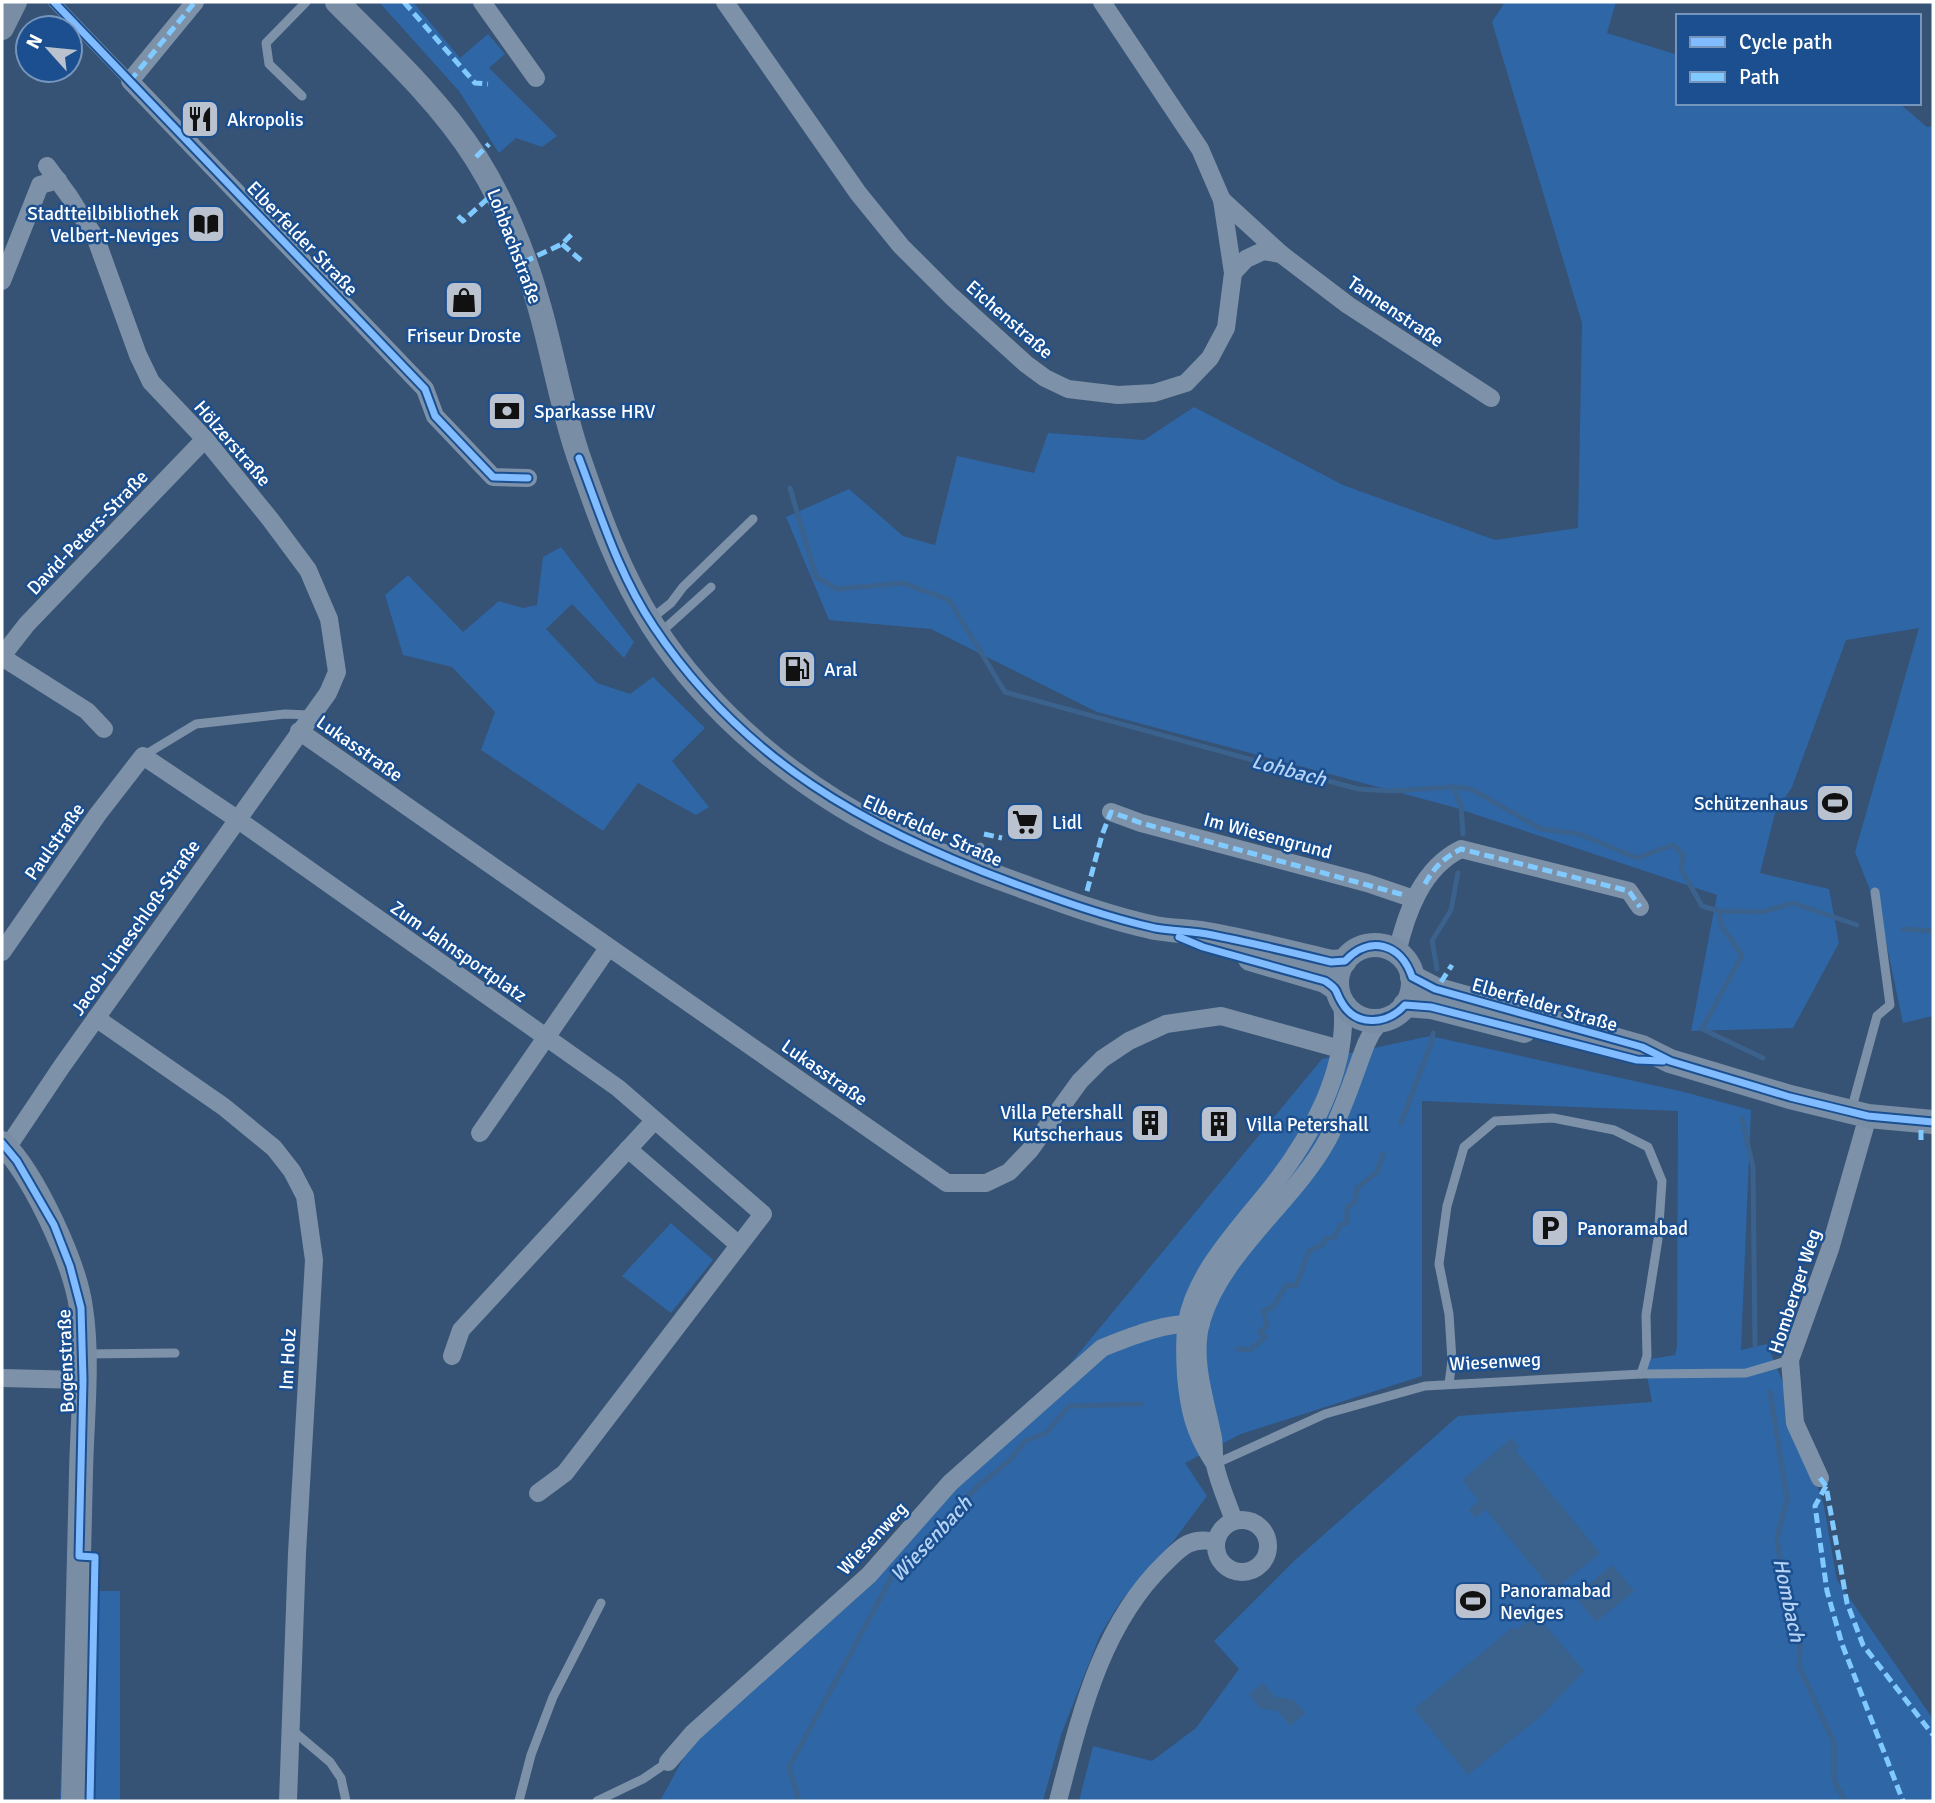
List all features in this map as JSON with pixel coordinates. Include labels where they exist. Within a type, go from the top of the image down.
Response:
[{"type":"main road","points":[[2,28],[15,2]]},
{"type":"main road","name":"Lohbachstraße","points":[[337,2],[389,53],[445,116],[476,157],[496,191],[538,301],[568,426],[579,458]]},
{"type":"main road","name":"Elberfelder Straße","points":[[579,458],[620,568],[655,627],[710,700],[741,730],[796,774],[841,805],[888,831],[975,857],[1047,896],[1156,928],[1203,947],[1311,976],[1325,981],[1340,996]]},
{"type":"main road","name":"Elberfelder Straße","points":[[1156,928],[1207,934],[1331,962],[1345,961]]},
{"type":"main road","points":[[1395,943],[1408,963],[1412,992],[1395,1016],[1366,1021],[1352,1014],[1340,996],[1337,974],[1355,950],[1395,943]]},
{"type":"main road","name":"Elberfelder Straße","points":[[1412,977],[1435,989],[1642,1047],[1670,1061],[1790,1097],[1859,1114],[1933,1122]]},
{"type":"main road","name":"Elberfelder Straße","points":[[1405,1005],[1431,1007],[1637,1060],[1670,1061]]},
{"type":"main road","name":"Bogenstraße","points":[[4,1145],[17,1161],[54,1225],[70,1266],[81,1308],[83,1380],[73,1801]]},
{"type":"street","name":"Elberfelder Straße","points":[[54,2],[425,389],[435,416],[493,477],[528,478]]},
{"type":"street","points":[[130,81],[195,2]]},
{"type":"street","points":[[482,2],[536,78]]},
{"type":"street","name":"Eichenstraße","points":[[725,2],[858,193],[901,246],[960,304],[1026,364],[1045,378],[1068,389],[1118,395],[1154,393],[1186,383],[1210,358],[1226,328],[1233,273],[1222,200],[1200,149],[1102,2]]},
{"type":"street","name":"Hölzerstraße","points":[[47,166],[96,239],[138,355],[151,382],[205,439],[308,570],[329,619],[337,671],[328,693],[299,731]]},
{"type":"street","points":[[2,281],[40,185],[58,180]]},
{"type":"street","name":"Tannenstraße","points":[[1222,200],[1281,254],[1348,305],[1491,398]]},
{"type":"street","points":[[1233,273],[1246,259],[1263,251],[1281,254]]},
{"type":"street","name":"David-Peters-Straße","points":[[2,656],[27,624],[205,439]]},
{"type":"street","points":[[2,656],[87,711],[104,729]]},
{"type":"street","name":"Jacob-Lüneschloß-Straße","points":[[4,1145],[299,731]]},
{"type":"street","name":"Lukasstraße","points":[[299,731],[947,1183],[986,1183],[1009,1172],[1030,1150],[1080,1081],[1102,1059],[1129,1041],[1166,1024],[1222,1016],[1340,1049]]},
{"type":"street","name":"Zum Jahnsportplatz","points":[[143,756],[237,819],[618,1088],[763,1214],[565,1474],[538,1493]]},
{"type":"street","name":"Paulstraße","points":[[2,952],[98,814],[143,756]]},
{"type":"street","name":"Im Wiesengrund","points":[[1111,811],[1140,822],[1343,876],[1414,899]]},
{"type":"street","points":[[1395,943],[1414,899],[1434,869],[1447,856],[1461,849],[1629,891],[1640,907]]},
{"type":"street","points":[[480,1133],[608,948]]},
{"type":"street","points":[[1234,1521],[1215,1464],[1199,1439],[1189,1405],[1185,1357],[1194,1323],[1194,1299],[1217,1257],[1243,1220],[1271,1188],[1310,1132],[1335,1070],[1340,1049],[1344,1022],[1340,996]]},
{"type":"street","name":"Im Holz","points":[[96,1018],[224,1107],[274,1149],[292,1171],[304,1196],[314,1260],[288,1801]]},
{"type":"street","points":[[1194,1323],[1231,1265],[1257,1230],[1286,1198],[1328,1139],[1366,1044],[1381,1020]]},
{"type":"street","name":"Homberger Weg","points":[[1820,1478],[1795,1423],[1790,1360],[1830,1249],[1859,1114]]},
{"type":"street","points":[[452,1356],[461,1330],[654,1121]]},
{"type":"street","points":[[628,1149],[739,1245]]},
{"type":"street","name":"Wiesenweg","points":[[668,1762],[693,1733],[869,1575],[950,1483],[1102,1348],[1132,1336],[1194,1323]]},
{"type":"street","points":[[2,1378],[83,1380]]},
{"type":"street","points":[[1234,1521],[1254,1523],[1262,1529],[1267,1538],[1265,1558],[1250,1570],[1240,1572],[1230,1569],[1217,1554],[1216,1542],[1219,1534],[1234,1521]]},
{"type":"street","points":[[1058,1801],[1088,1693],[1110,1639],[1152,1575],[1179,1549],[1195,1540],[1216,1542]]},
{"type":"lane","points":[[302,96],[268,64],[266,43],[306,2]]},
{"type":"lane","points":[[655,627],[682,587],[753,519]]},
{"type":"lane","points":[[655,627],[711,587]]},
{"type":"lane","name":"Lukasstraße","points":[[143,756],[196,724],[285,714],[310,715]]},
{"type":"lane","points":[[1859,1114],[1877,1016],[1890,1005],[1875,892]]},
{"type":"lane","points":[[1449,1384],[1452,1360],[1449,1314],[1439,1264],[1447,1206],[1464,1147],[1495,1121],[1553,1118],[1614,1130],[1648,1147],[1662,1181],[1658,1239],[1646,1315],[1647,1356],[1641,1374]]},
{"type":"lane","points":[[83,1354],[175,1353]]},
{"type":"lane","name":"Wiesenweg","points":[[1215,1464],[1325,1414],[1425,1386],[1641,1374],[1746,1373],[1790,1360]]},
{"type":"lane","points":[[519,1801],[531,1755],[553,1697],[601,1603]]},
{"type":"lane","points":[[290,1728],[330,1762],[341,1778],[346,1801]]},
{"type":"lane","name":"Wiesenweg","points":[[597,1801],[643,1779],[668,1762]]},
{"type":"shaded area","points":[[379,2],[413,2],[460,58],[488,34],[505,54],[489,68],[557,136],[542,147],[516,138],[499,153],[459,91]]},
{"type":"shaded area","points":[[1505,2],[1616,2],[1607,33],[1676,54],[1676,105],[1901,105],[1927,127],[1933,126],[1933,1016],[1903,1023],[1881,918],[1855,852],[1919,628],[1846,640],[1792,787],[1775,813],[1760,873],[1829,889],[1839,943],[1793,1028],[1691,1031],[1717,895],[1453,807],[1097,712],[931,629],[829,620],[786,517],[849,489],[903,536],[935,545],[957,456],[1034,473],[1048,433],[1144,440],[1194,407],[1343,485],[1495,540],[1578,528],[1582,323],[1492,22]]},
{"type":"shaded area","points":[[561,547],[634,642],[624,658],[572,604],[546,629],[597,683],[630,694],[653,677],[705,728],[672,761],[709,807],[696,815],[638,783],[603,831],[481,750],[495,712],[452,667],[403,655],[385,595],[408,575],[463,632],[499,601],[523,608],[537,605],[543,557]]},
{"type":"shaded area","points":[[1430,1036],[1680,1091],[1751,1110],[1741,1350],[1767,1344],[1782,1380],[1824,1506],[1837,1580],[1933,1719],[1933,1801],[1079,1801],[1093,1746],[1152,1761],[1196,1728],[1239,1669],[1214,1641],[1294,1561],[1458,1416],[1652,1402],[1644,1360],[1675,1355],[1677,1346],[1678,1111],[1422,1101],[1422,1376],[1241,1434],[1185,1463],[1207,1496],[1175,1539],[1121,1601],[1100,1635],[1061,1735],[1043,1801],[660,1801],[690,1746],[857,1598],[910,1535],[1036,1405],[1322,1059]]},
{"type":"shaded area","points":[[671,1223],[713,1260],[671,1313],[622,1276]]},
{"type":"shaded area","points":[[1512,1438],[1519,1447],[1516,1451],[1600,1553],[1553,1591],[1486,1510],[1475,1518],[1469,1510],[1479,1501],[1462,1480]]},
{"type":"shaded area","points":[[1612,1565],[1634,1591],[1596,1622],[1575,1596]]},
{"type":"shaded area","points":[[68,1591],[120,1591],[120,1801],[60,1801]]},
{"type":"shaded area","points":[[1537,1615],[1584,1671],[1541,1716],[1468,1775],[1414,1709],[1513,1627],[1516,1630]]},
{"type":"shaded area","points":[[1263,1683],[1275,1697],[1292,1699],[1306,1713],[1290,1726],[1278,1711],[1260,1709],[1249,1694]]},
{"type":"waterway","name":"Lohbach","points":[[790,488],[816,577],[837,589],[903,583],[949,600],[1005,692],[1358,789],[1471,789],[1541,829],[1579,834],[1637,858],[1673,845],[1683,855],[1681,869],[1702,906],[1719,911],[1762,912],[1793,903],[1857,925]]},
{"type":"waterway","name":"Wiesenbach","points":[[1453,787],[1461,806],[1463,834]]},
{"type":"waterway","name":"Wiesenbach","points":[[1437,969],[1432,941],[1451,910],[1458,873]]},
{"type":"waterway","name":"Hombach","points":[[1719,911],[1722,927],[1742,955],[1702,1029],[1763,1058]]},
{"type":"waterway","name":"Lohbach","points":[[1903,929],[1933,931]]},
{"type":"waterway","name":"Wiesenbach","points":[[1401,1123],[1433,1033]]},
{"type":"waterway","name":"Hombach","points":[[1742,1119],[1753,1167],[1755,1345]]},
{"type":"waterway","name":"Wiesenbach","points":[[1238,1349],[1250,1350],[1265,1337],[1260,1332],[1267,1326],[1264,1311],[1274,1306],[1286,1285],[1296,1286],[1309,1251],[1323,1244],[1325,1239],[1335,1237],[1340,1225],[1347,1223],[1347,1208],[1355,1202],[1357,1188],[1377,1172],[1383,1154]]},
{"type":"waterway","name":"Hombach","points":[[1770,1392],[1787,1499],[1777,1538],[1785,1596],[1801,1632],[1799,1666],[1834,1743],[1834,1780],[1845,1801]]},
{"type":"waterway","name":"Wiesenbach","points":[[799,1801],[789,1767],[894,1573],[976,1488],[1011,1459],[1025,1441],[1046,1433],[1069,1406],[1141,1404]]},
{"type":"marked path","points":[[130,81],[195,2]]},
{"type":"marked path","points":[[404,2],[475,83],[488,84]]},
{"type":"marked path","points":[[476,157],[489,144]]},
{"type":"marked path","points":[[458,216],[463,221],[496,191]]},
{"type":"marked path","points":[[524,262],[562,244],[572,234]]},
{"type":"marked path","points":[[562,244],[583,262]]},
{"type":"marked path","points":[[1087,891],[1111,812],[1141,823],[1404,895]]},
{"type":"marked path","points":[[984,834],[1002,838]]},
{"type":"marked path","points":[[1425,884],[1440,864],[1461,849],[1629,891],[1640,907]]},
{"type":"marked path","points":[[1441,982],[1452,965]]},
{"type":"marked path","points":[[1921,1121],[1921,1140]]},
{"type":"marked path","points":[[1820,1478],[1826,1486],[1847,1603],[1863,1645],[1933,1735]]},
{"type":"marked path","points":[[1826,1486],[1815,1506],[1827,1591],[1842,1644],[1903,1801]]},
{"type":"cycle path","points":[[54,2],[425,389],[435,416],[493,477],[528,478]]},
{"type":"cycle path","points":[[579,458],[631,587],[654,627],[689,674],[727,716],[768,752],[812,785],[907,839],[1048,896],[1155,928],[1207,934],[1331,962],[1345,961],[1364,948],[1383,946],[1400,957],[1412,977],[1435,989],[1642,1047],[1670,1061],[1790,1097],[1868,1116],[1933,1122]]},
{"type":"cycle path","points":[[1179,937],[1203,947],[1325,981],[1335,989],[1348,1011],[1364,1020],[1382,1019],[1405,1005],[1431,1007],[1637,1060],[1663,1061]]},
{"type":"cycle path","points":[[2,1143],[17,1161],[54,1225],[70,1266],[81,1308],[83,1380],[79,1556],[95,1557],[90,1801]]},
{"type":"place","name":"Akropolis","points":[[200,119]]},
{"type":"place","name":"Stadtteilbibliothek Velbert-Neviges","points":[[206,224]]},
{"type":"place","name":"Friseur Droste","points":[[464,300]]},
{"type":"place","name":"Sparkasse HRV","points":[[507,411]]},
{"type":"place","name":"Aral","points":[[797,669]]},
{"type":"place","name":"Schützenhaus","points":[[1835,803]]},
{"type":"place","name":"Lidl","points":[[1025,822]]},
{"type":"place","name":"Villa Petershall Kutscherhaus","points":[[1150,1123]]},
{"type":"place","name":"Villa Petershall","points":[[1219,1124]]},
{"type":"place","name":"Panoramabad","points":[[1550,1228]]},
{"type":"place","name":"Panoramabad Neviges","points":[[1473,1601]]}]
